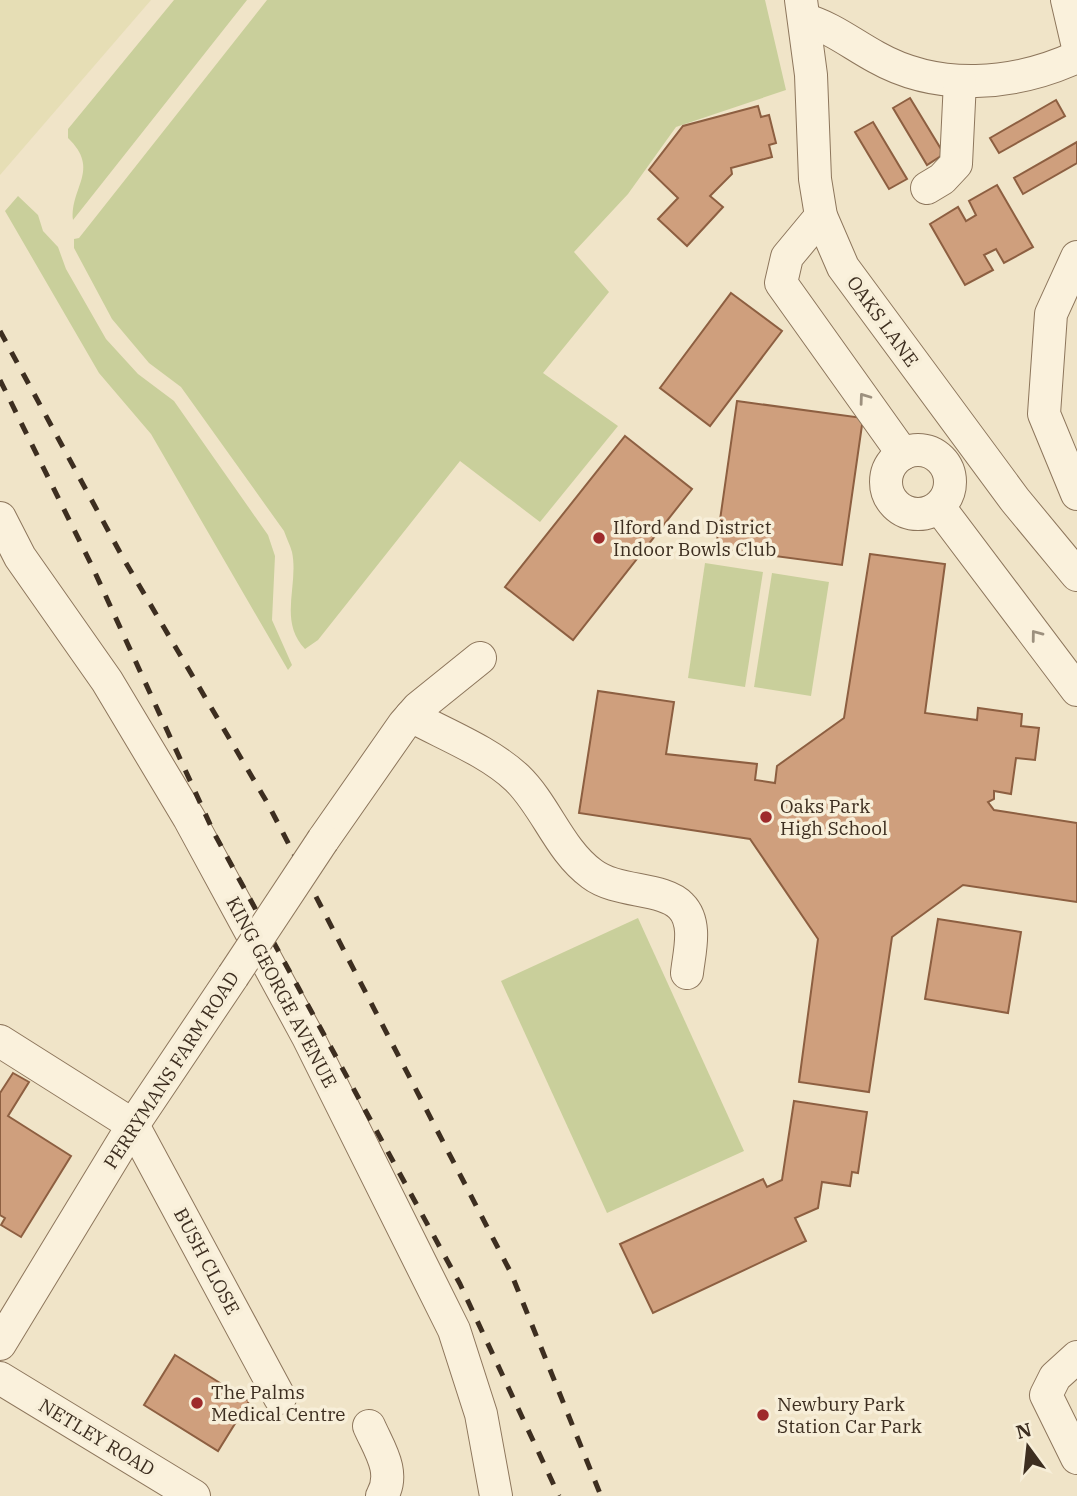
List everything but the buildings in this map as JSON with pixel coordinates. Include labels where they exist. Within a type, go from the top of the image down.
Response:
[{"type":"street","points":[[1068,0],[1077,43]]},
{"type":"street","name":"OAKS LANE","points":[[803,10],[820,24],[896,66],[960,81],[981,82],[1020,75],[1077,57]]},
{"type":"street","name":"OAKS LANE","points":[[803,10],[811,75],[815,179],[821,216],[844,267],[1015,500],[1077,575]]},
{"type":"street","points":[[927,188],[942,179],[956,164],[960,81]]},
{"type":"street","points":[[821,216],[788,257],[781,283],[903,454]]},
{"type":"street","points":[[1077,257],[1051,314],[1044,414],[1077,494]]},
{"type":"street","points":[[913,451],[933,454],[947,469],[949,489],[939,507],[919,514],[899,508],[892,501],[887,491],[889,469],[903,454],[913,451]]},
{"type":"street","points":[[939,507],[1077,690]]},
{"type":"street","name":"KING GEORGE AVENUE","points":[[0,518],[20,557],[107,681],[189,818],[307,1037],[454,1330],[481,1414],[495,1485]]},
{"type":"street","name":"PERRYMANS FARM ROAD","points":[[0,1344],[133,1125],[404,724],[480,658]]},
{"type":"street","points":[[404,724],[475,750],[517,779],[570,852],[592,875],[606,883],[664,897],[681,906],[691,934],[687,973]]},
{"type":"street","points":[[0,1041],[133,1125]]},
{"type":"street","name":"BUSH CLOSE","points":[[133,1125],[280,1398]]},
{"type":"street","points":[[1077,1357],[1055,1377],[1046,1395],[1077,1458]]},
{"type":"street","name":"NETLEY ROAD","points":[[0,1378],[194,1496]]},
{"type":"street","points":[[369,1426],[388,1469],[382,1496]]},
{"type":"shaded area","points":[[0,0],[151,0],[0,175]]},
{"type":"green space","points":[[174,0],[247,0],[73,220],[73,208],[83,169],[78,149],[68,138],[68,129]]},
{"type":"green space","points":[[267,0],[765,0],[786,90],[676,127],[628,194],[574,252],[609,292],[543,373],[618,426],[540,522],[460,461],[318,640],[305,649],[293,627],[292,552],[284,531],[181,387],[149,363],[112,319],[74,248],[74,239],[79,238]]},
{"type":"green space","points":[[18,196],[38,215],[43,231],[58,247],[66,269],[106,339],[138,374],[174,401],[268,535],[275,556],[272,620],[292,665],[288,670],[151,434],[99,373],[5,211]]},
{"type":"green space","points":[[705,563],[763,572],[745,687],[688,678]]},
{"type":"green space","points":[[772,573],[829,582],[811,696],[754,687]]},
{"type":"green space","points":[[638,918],[744,1151],[607,1213],[501,981]]},
{"type":"railway","points":[[0,331],[123,558],[268,804],[511,1273],[601,1496]]},
{"type":"railway","points":[[0,380],[92,566],[214,833],[460,1284],[559,1496]]},
{"type":"place","name":"Ilford and District Indoor Bowls Club","points":[[599,538]]},
{"type":"place","name":"Oaks Park High School","points":[[766,817]]},
{"type":"place","name":"The Palms Medical Centre","points":[[197,1403]]},
{"type":"place","name":"Newbury Park Station Car Park","points":[[763,1415]]}]
